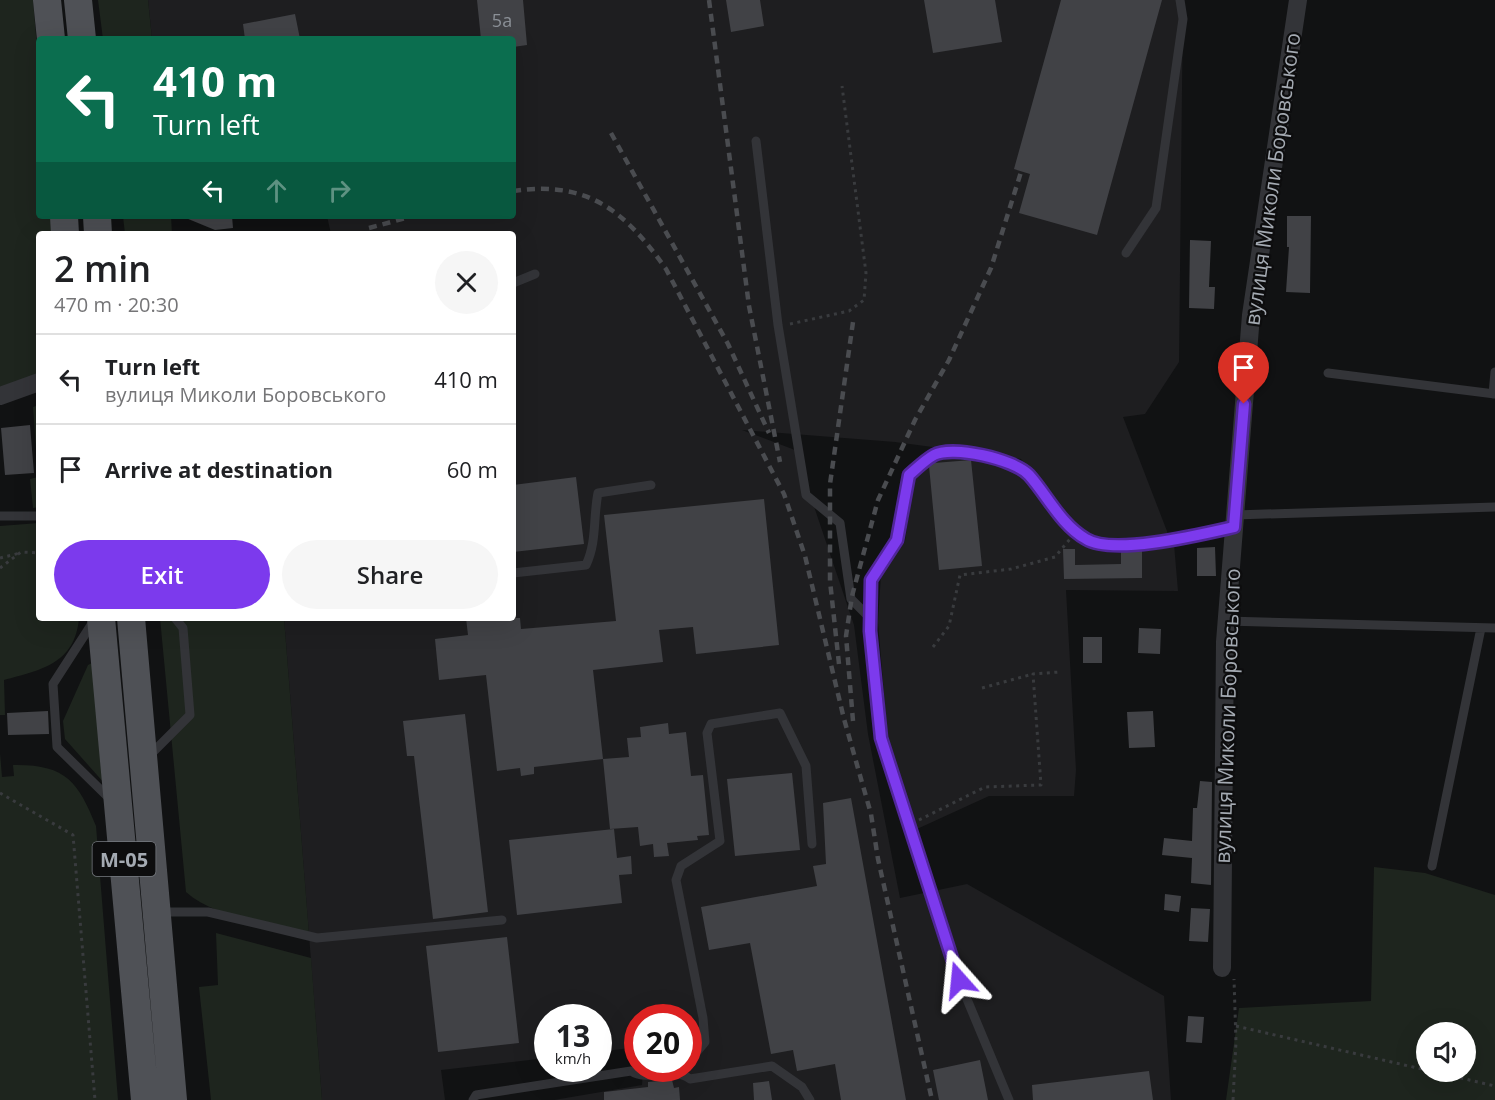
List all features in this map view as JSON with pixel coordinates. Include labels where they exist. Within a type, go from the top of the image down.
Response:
[{"type":"main road","points":[[47,0],[51,36]]},
{"type":"main road","points":[[78,0],[82,36]]},
{"type":"main road","name":"М-05","points":[[101,621],[145,1100]]},
{"type":"main road","name":"М-05","points":[[131,621],[173,1100]]},
{"type":"street","name":"вулиця Миколи Боровського","points":[[1222,968],[1227,621],[1251,315],[1298,0]]},
{"type":"street","points":[[0,396],[36,383]]},
{"type":"lane","points":[[1126,253],[1156,208],[1182,19],[1180,0]]},
{"type":"lane","points":[[756,141],[778,326],[806,495],[840,523],[851,599],[870,618]]},
{"type":"lane","points":[[516,282],[535,274]]},
{"type":"lane","points":[[1328,373],[1494,394],[1495,372]]},
{"type":"lane","points":[[1009,1100],[959,980],[881,738],[870,618],[871,580],[897,540],[909,475],[934,454],[953,451],[1006,461],[1027,472],[1057,512],[1086,540],[1107,544],[1172,541],[1235,521],[1495,507]]},
{"type":"lane","points":[[516,573],[586,565],[594,548],[594,511],[598,493],[651,485]]},
{"type":"lane","points":[[0,516],[36,516]]},
{"type":"lane","points":[[94,621],[53,684],[57,747],[119,808]]},
{"type":"lane","points":[[144,760],[190,715],[183,628],[177,621]]},
{"type":"lane","points":[[1227,621],[1495,628]]},
{"type":"lane","points":[[1432,866],[1481,628]]},
{"type":"lane","points":[[701,1004],[676,880],[681,866],[720,840],[707,733],[711,724],[780,713],[806,766],[812,844]]},
{"type":"lane","points":[[157,912],[208,912],[317,938],[502,920]]},
{"type":"lane","points":[[702,1008],[705,1042],[702,1046]]},
{"type":"lane","points":[[702,1077],[772,1066],[802,1087],[810,1100]]},
{"type":"lane","points":[[473,1100],[476,1095],[624,1072]]},
{"type":"path","points":[[778,326],[811,321],[849,311],[864,300],[866,273],[842,86]]},
{"type":"path","points":[[933,646],[949,626],[960,575],[1011,569],[1055,557],[1065,543],[1078,532]]},
{"type":"path","points":[[0,568],[21,552]]},
{"type":"path","points":[[0,558],[21,552],[36,553]]},
{"type":"path","points":[[982,688],[1033,674],[1059,672]]},
{"type":"path","points":[[909,825],[985,787],[1041,785],[1033,674]]},
{"type":"path","points":[[0,793],[73,835],[95,1100]]},
{"type":"path","points":[[1222,968],[1234,976],[1236,1026],[1233,1100]]},
{"type":"path","points":[[1236,1026],[1416,1067]]},
{"type":"path","points":[[1476,1081],[1495,1086]]},
{"type":"shaded area","points":[[0,0],[33,0],[36,36],[36,219],[52,219],[54,231],[36,231],[36,376],[0,389]]},
{"type":"shaded area","points":[[98,0],[148,0],[152,36],[103,36]]},
{"type":"shaded area","points":[[148,0],[1183,0],[1179,362],[1145,414],[1123,417],[1170,539],[1102,540],[1085,534],[1058,507],[1021,459],[895,442],[742,430],[795,450],[854,625],[868,734],[900,898],[967,884],[1164,996],[1171,1100],[554,1100],[642,1085],[642,1082],[702,1082],[702,1004],[624,1004],[624,1049],[612,1050],[612,1004],[534,1004],[534,1059],[441,1070],[445,1100],[322,1100],[284,621],[516,621],[516,231],[330,231],[328,219],[516,219],[516,36],[152,36]]},
{"type":"shaded area","points":[[123,219],[171,219],[172,231],[125,231]]},
{"type":"shaded area","points":[[36,406],[36,449],[33,407]]},
{"type":"shaded area","points":[[954,455],[1007,465],[1023,474],[1054,514],[1109,548],[1174,544],[1178,591],[1066,590],[1076,770],[1074,796],[989,796],[917,829],[888,742],[878,622],[881,574],[905,541],[914,476],[936,457]]},
{"type":"shaded area","points":[[36,478],[36,508],[33,508],[30,479]]},
{"type":"shaded area","points":[[36,523],[36,621],[78,621],[71,646],[63,655],[43,668],[4,680],[5,715],[0,715],[0,526]]},
{"type":"shaded area","points":[[160,621],[284,621],[309,934],[228,914],[198,901],[186,892]]},
{"type":"shaded area","points":[[94,662],[105,784],[65,739],[63,721],[88,665]]},
{"type":"shaded area","points":[[0,753],[2,777],[14,776],[13,765],[31,765],[57,772],[67,778],[83,797],[96,826],[118,1100],[0,1100]]},
{"type":"shaded area","points":[[1374,867],[1425,873],[1495,895],[1495,1100],[1226,1100],[1239,1008],[1371,1001]]},
{"type":"shaded area","points":[[216,933],[311,958],[322,1100],[211,1100],[199,987],[218,985]]},
{"type":"building","points":[[477,0],[523,0],[527,45],[516,47],[516,36],[481,36]]},
{"type":"building","points":[[726,0],[760,0],[764,26],[731,32]]},
{"type":"building","points":[[924,0],[995,0],[1002,42],[933,53]]},
{"type":"building","points":[[1061,0],[1162,0],[1097,235],[1019,213],[1030,174],[1014,169]]},
{"type":"building","points":[[295,14],[299,36],[245,36],[243,24]]},
{"type":"building","points":[[1287,216],[1311,216],[1310,293],[1286,292],[1289,247],[1287,247]]},
{"type":"building","points":[[188,219],[232,219],[233,228],[215,230]]},
{"type":"building","points":[[1190,240],[1211,241],[1209,287],[1215,287],[1214,309],[1189,308]]},
{"type":"building","points":[[30,425],[34,473],[5,475],[1,428]]},
{"type":"building","points":[[971,460],[982,566],[939,570],[929,466],[934,463]]},
{"type":"building","points":[[576,477],[584,544],[516,552],[516,485]]},
{"type":"building","points":[[764,499],[779,645],[696,654],[693,627],[659,630],[663,662],[593,670],[603,759],[534,767],[534,774],[521,776],[520,768],[497,771],[486,675],[439,680],[435,639],[468,635],[466,621],[516,621],[516,618],[520,618],[521,629],[616,621],[604,515]]},
{"type":"building","points":[[1215,547],[1216,576],[1197,576],[1197,548]]},
{"type":"building","points":[[1063,549],[1075,549],[1075,565],[1121,564],[1121,552],[1142,551],[1142,578],[1064,579]]},
{"type":"building","points":[[1139,628],[1161,629],[1160,654],[1138,653]]},
{"type":"building","points":[[1083,637],[1102,637],[1102,663],[1083,663]]},
{"type":"building","points":[[48,711],[49,734],[8,735],[7,713]]},
{"type":"building","points":[[1153,711],[1155,747],[1129,748],[1127,712]]},
{"type":"building","points":[[465,714],[488,912],[433,919],[414,756],[407,756],[403,721]]},
{"type":"building","points":[[668,723],[669,734],[686,732],[691,776],[703,775],[709,835],[697,836],[698,840],[667,843],[669,856],[654,857],[653,844],[640,846],[638,827],[610,829],[603,759],[629,757],[627,738],[641,737],[640,727]]},
{"type":"building","points":[[792,773],[800,850],[735,856],[727,779]]},
{"type":"building","points":[[1200,781],[1212,782],[1211,885],[1191,883],[1192,858],[1162,855],[1164,838],[1192,841],[1193,808],[1197,808]]},
{"type":"building","points":[[851,798],[906,1100],[841,1100],[835,1064],[797,1071],[793,1050],[771,1054],[750,943],[709,950],[701,907],[817,886],[813,866],[826,864],[823,803]]},
{"type":"building","points":[[614,829],[617,858],[631,856],[632,874],[619,875],[622,903],[517,915],[509,840]]},
{"type":"building","points":[[1165,894],[1181,896],[1179,912],[1164,910]]},
{"type":"building","points":[[1191,908],[1210,909],[1208,942],[1189,941]]},
{"type":"building","points":[[507,937],[519,1043],[438,1052],[426,946]]},
{"type":"building","points":[[1188,1016],[1204,1017],[1202,1043],[1186,1042]]},
{"type":"building","points":[[980,1060],[988,1100],[939,1100],[933,1070]]},
{"type":"building","points":[[1149,1071],[1153,1100],[1033,1100],[1032,1085]]},
{"type":"building","points":[[769,1081],[772,1100],[754,1100],[753,1083]]},
{"type":"building","points":[[648,1082],[672,1082],[674,1088],[679,1087],[680,1100],[604,1100],[604,1092],[648,1087]]},
{"type":"railway","points":[[709,0],[749,306],[780,462]]},
{"type":"railway","points":[[611,133],[728,344],[769,433]]},
{"type":"railway","points":[[853,721],[846,636],[852,596],[878,500],[915,420],[949,360],[991,268],[1021,172]]},
{"type":"railway","points":[[516,191],[563,190],[584,196],[602,204],[619,216],[651,249],[666,269],[784,494],[805,556],[844,719],[871,814],[878,859],[932,1100]]},
{"type":"railway","points":[[369,228],[402,219]]},
{"type":"railway","points":[[839,664],[830,581],[830,484],[853,322]]},
{"type":"route","points":[[959,980],[881,738],[870,631],[871,580],[897,540],[909,475],[934,454],[953,451],[1006,461],[1027,472],[1057,512],[1086,540],[1107,544],[1172,541],[1234,527],[1244,404]]}]
